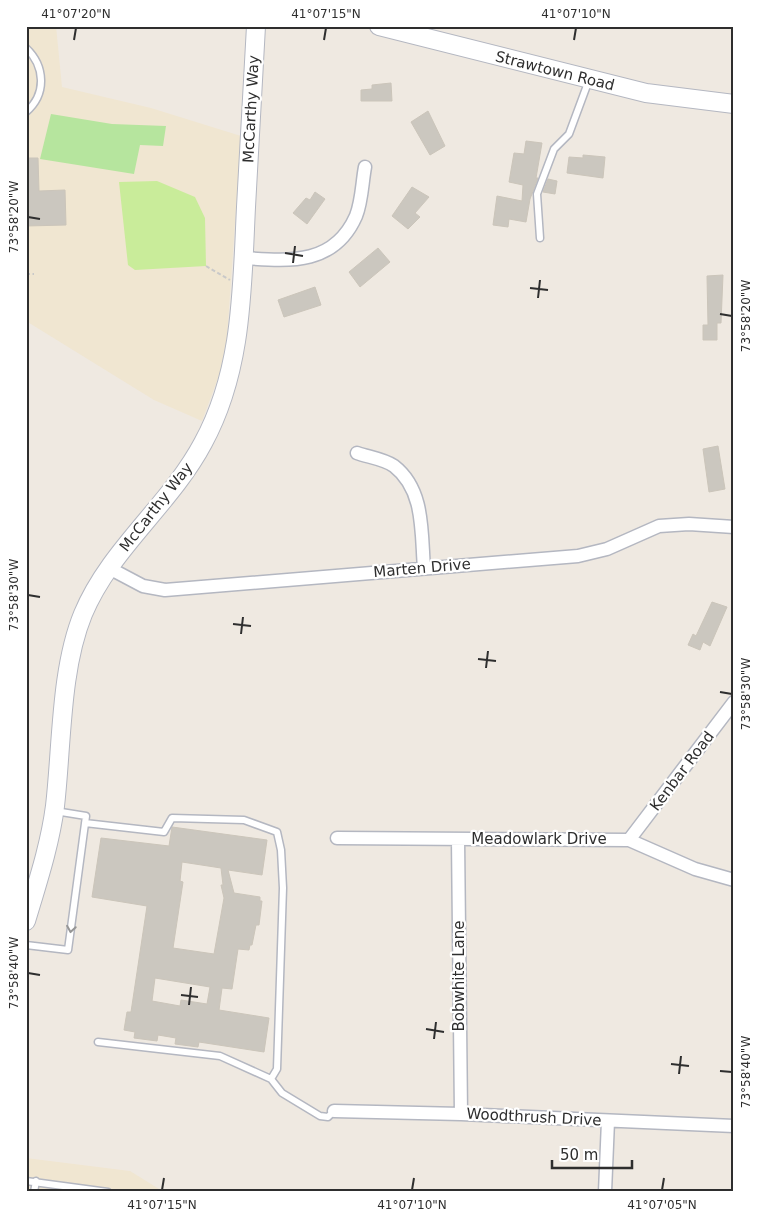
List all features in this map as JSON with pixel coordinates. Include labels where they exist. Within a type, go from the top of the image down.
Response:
[{"type":"street","name":"McCarthy Way","points":[[26,921],[54,811],[66,684],[73,645],[83,614],[109,568],[178,482],[210,430],[221,404],[232,366],[238,331],[242,281],[256,26]]},
{"type":"street","name":"Strawtown Road","points":[[379,26],[646,93],[734,104]]},
{"type":"street","points":[[243,258],[302,259],[319,254],[334,244],[347,231],[356,215],[364,167]]},
{"type":"street","points":[[357,453],[393,465],[408,480],[418,501],[424,568]]},
{"type":"street","name":"Marten Drive","points":[[109,568],[143,586],[164,590],[578,556],[607,549],[659,526],[689,524],[734,527]]},
{"type":"street","name":"Kenbar Road","points":[[629,840],[734,702]]},
{"type":"street","name":"Meadowlark Drive","points":[[338,838],[629,840],[695,869],[734,880]]},
{"type":"street","name":"Bobwhite Lane","points":[[458,839],[460,1114]]},
{"type":"street","name":"Woodthrush Drive","points":[[334,1111],[460,1114],[734,1126]]},
{"type":"street","points":[[605,1192],[608,1121]]},
{"type":"lane","points":[[26,48],[39,65],[42,81],[36,101],[26,112]]},
{"type":"lane","points":[[540,238],[536,194],[554,149],[569,134],[589,79]]},
{"type":"lane","points":[[26,945],[68,950],[86,816],[54,811]]},
{"type":"lane","points":[[85,824],[164,832],[172,818],[244,820],[277,832],[281,850],[283,888],[277,1069],[271,1079]]},
{"type":"lane","points":[[98,1042],[220,1056],[271,1079],[282,1093],[320,1116],[328,1117],[334,1111]]},
{"type":"lane","points":[[26,1181],[108,1192]]},
{"type":"lane","points":[[34,1192],[36,1181]]},
{"type":"lane","points":[[57,1192],[58,1184]]},
{"type":"path","points":[[206,266],[227,280],[242,281]]},
{"type":"path","points":[[26,274],[34,274]]},
{"type":"shaded area","points":[[26,26],[56,26],[62,87],[151,108],[241,136],[227,338],[221,370],[202,421],[154,400],[26,321]]},
{"type":"shaded area","points":[[26,1158],[130,1171],[164,1192],[26,1192]]},
{"type":"green space","points":[[51,114],[112,124],[166,126],[163,146],[140,145],[134,174],[40,159]]},
{"type":"green space","points":[[157,181],[195,197],[205,218],[206,266],[135,270],[128,265],[119,182]]},
{"type":"building","points":[[391,83],[392,101],[361,101],[361,90],[372,89],[372,85]]},
{"type":"building","points":[[428,111],[445,146],[430,155],[411,122]]},
{"type":"building","points":[[526,141],[542,143],[536,178],[538,178],[530,199],[526,222],[509,219],[508,227],[493,225],[497,196],[522,201],[523,185],[509,182],[514,153],[524,154]]},
{"type":"building","points":[[583,155],[605,157],[603,178],[567,173],[569,157],[583,158]]},
{"type":"building","points":[[26,158],[38,158],[39,191],[65,190],[66,225],[26,226]]},
{"type":"building","points":[[548,179],[557,181],[555,194],[543,192]]},
{"type":"building","points":[[412,187],[429,197],[415,213],[420,217],[408,229],[392,216]]},
{"type":"building","points":[[315,192],[325,199],[307,224],[293,213],[306,198],[310,200]]},
{"type":"building","points":[[378,248],[390,262],[360,287],[349,272]]},
{"type":"building","points":[[723,275],[721,323],[717,323],[717,340],[703,340],[703,325],[708,325],[707,276]]},
{"type":"building","points":[[315,287],[321,305],[284,317],[278,300]]},
{"type":"building","points":[[718,446],[725,489],[709,492],[703,449]]},
{"type":"building","points":[[712,602],[727,607],[710,646],[703,642],[700,650],[688,645],[693,634],[696,636]]},
{"type":"building","points":[[172,827],[267,840],[262,875],[228,870],[234,893],[260,897],[260,901],[262,901],[259,925],[256,925],[252,945],[250,945],[249,950],[238,949],[232,989],[222,988],[219,1010],[269,1018],[264,1052],[199,1042],[198,1047],[175,1044],[176,1038],[158,1035],[157,1041],[134,1038],[135,1032],[124,1030],[127,1012],[131,1012],[147,906],[92,897],[101,838],[169,846]],"holes":[[[182,862],[221,868],[223,885],[221,885],[224,898],[214,954],[173,948],[183,882],[180,881]],[[155,978],[210,987],[207,1004],[181,1000],[180,1006],[152,1001]]]}]
